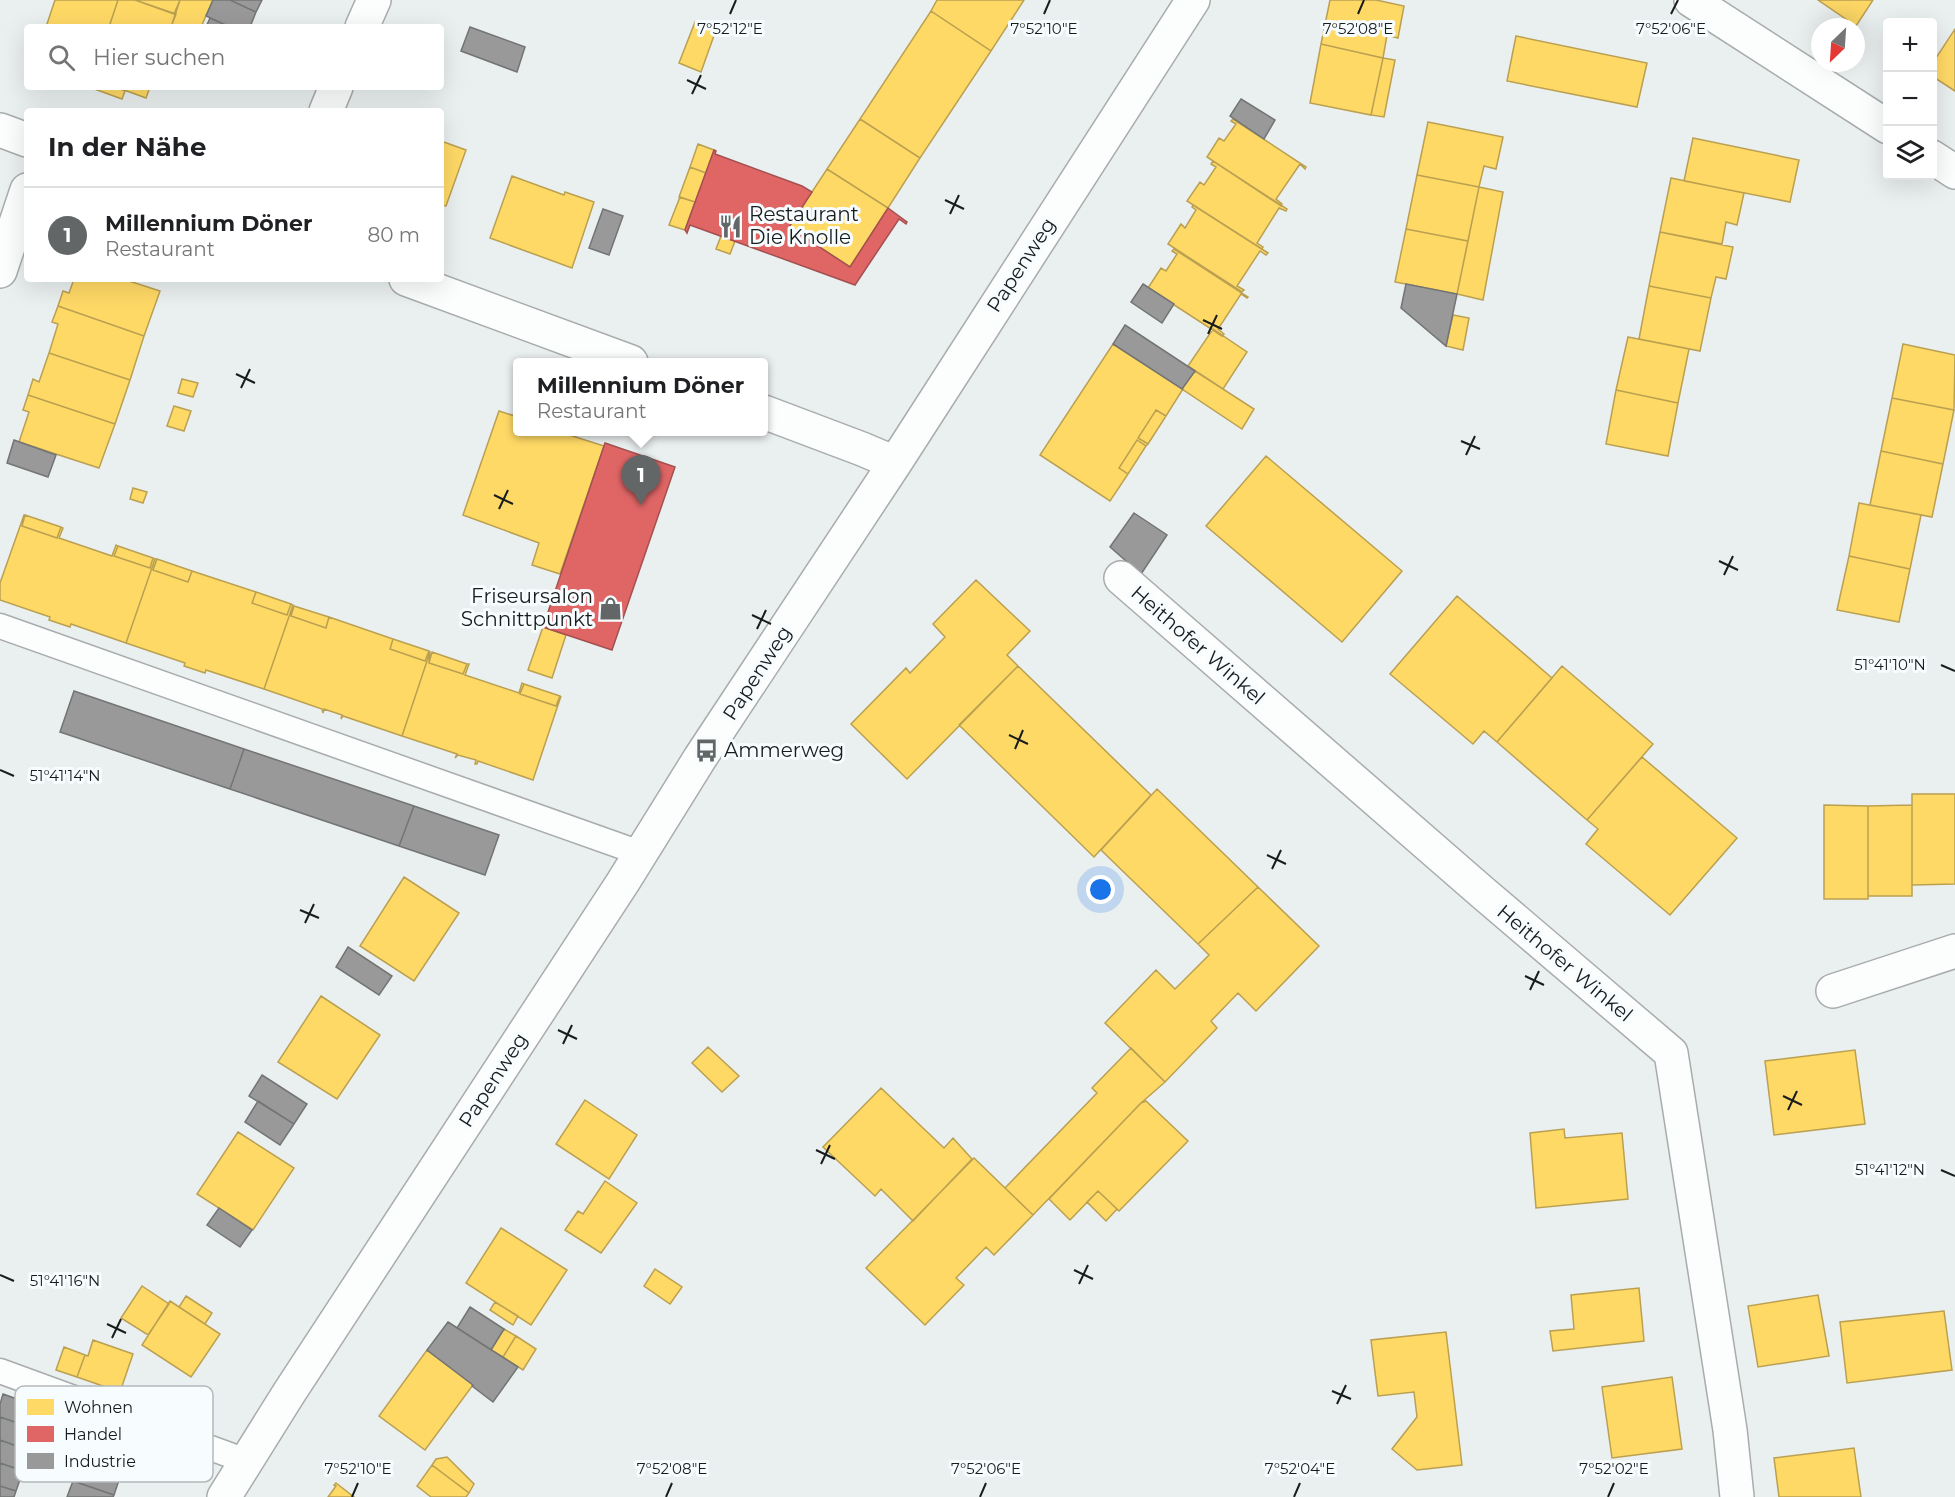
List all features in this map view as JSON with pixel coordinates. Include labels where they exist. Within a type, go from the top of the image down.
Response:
[{"type":"street","points":[[363,24],[374,0]]},
{"type":"street","name":"Papenweg","points":[[224,1497],[700,758],[895,463],[1193,0]]},
{"type":"street","points":[[1691,0],[1885,126]]},
{"type":"street","points":[[327,108],[335,90]]},
{"type":"street","points":[[0,130],[24,139]]},
{"type":"street","points":[[1937,160],[1955,172]]},
{"type":"street","points":[[0,272],[24,199]]},
{"type":"street","points":[[414,282],[618,358]]},
{"type":"street","points":[[768,413],[862,448],[895,463]]},
{"type":"street","name":"Heithofer Winkel","points":[[1121,578],[1671,1053],[1730,1430],[1737,1497]]},
{"type":"street","points":[[1833,991],[1955,951]]},
{"type":"lane","points":[[0,626],[640,853]]},
{"type":"lane","points":[[0,1371],[41,1386]]},
{"type":"lane","points":[[213,1449],[246,1461]]},
{"type":"building: Wohnen","points":[[55,0],[118,0],[110,24],[47,24]]},
{"type":"building: Wohnen","points":[[118,0],[135,0],[176,14],[172,24],[110,24]]},
{"type":"building: Wohnen","points":[[135,0],[180,0],[174,14]]},
{"type":"building: Wohnen","points":[[180,0],[213,0],[202,24],[172,24]]},
{"type":"building: Wohnen","points":[[937,0],[1024,0],[991,51],[931,11]]},
{"type":"building: Wohnen","points":[[1330,0],[1376,0],[1404,6],[1398,38],[1387,35],[1383,58],[1321,44]]},
{"type":"building: Wohnen","points":[[1818,0],[1873,0],[1861,18],[1844,18]]},
{"type":"building: Wohnen","points":[[931,11],[991,51],[920,158],[860,119]]},
{"type":"building: Wohnen","points":[[695,22],[716,30],[701,72],[679,63]]},
{"type":"building: Wohnen","points":[[1955,29],[1955,91],[1937,79],[1937,56]]},
{"type":"building: Wohnen","points":[[1516,36],[1647,63],[1637,107],[1507,81]]},
{"type":"building: Wohnen","points":[[1321,44],[1383,58],[1371,115],[1310,103]]},
{"type":"building: Wohnen","points":[[1383,58],[1395,60],[1384,117],[1371,115]]},
{"type":"building: Wohnen","points":[[97,90],[123,90],[125,91],[122,99]]},
{"type":"building: Wohnen","points":[[124,90],[149,90],[146,98]]},
{"type":"building: Wohnen","points":[[860,119],[920,158],[888,208],[827,169]]},
{"type":"building: Wohnen","points":[[1233,119],[1306,167],[1305,169],[1300,164],[1276,199],[1282,204],[1281,206],[1207,157],[1219,138],[1224,141],[1236,124],[1231,121]]},
{"type":"building: Wohnen","points":[[1428,122],[1503,137],[1496,169],[1484,166],[1479,187],[1417,175]]},
{"type":"building: Wohnen","points":[[1693,138],[1799,160],[1790,202],[1684,181]]},
{"type":"building: Wohnen","points":[[444,142],[466,150],[446,206],[444,206]]},
{"type":"building: Wohnen","points":[[698,144],[714,150],[706,173],[690,167]]},
{"type":"building: Wohnen","points":[[1213,161],[1287,209],[1286,211],[1279,208],[1257,243],[1263,247],[1262,249],[1187,201],[1200,182],[1204,185],[1216,167],[1211,164]]},
{"type":"building: Wohnen","points":[[690,167],[706,173],[695,202],[679,197]]},
{"type":"building: Wohnen","points":[[827,169],[888,208],[850,267],[789,227]]},
{"type":"building: Wohnen","points":[[1417,175],[1479,187],[1468,241],[1406,229]]},
{"type":"building: Wohnen","points":[[512,176],[564,195],[565,192],[594,202],[572,268],[490,238]]},
{"type":"building: Wohnen","points":[[1671,178],[1744,193],[1737,225],[1726,222],[1722,244],[1660,232]]},
{"type":"building: Wohnen","points":[[1479,187],[1503,192],[1483,300],[1457,294]]},
{"type":"building: Wohnen","points":[[680,197],[695,202],[685,230],[669,225]]},
{"type":"building: Wohnen","points":[[1193,205],[1268,253],[1266,255],[1260,251],[1237,286],[1244,290],[1242,292],[1168,244],[1181,224],[1185,228],[1196,210],[1192,207]]},
{"type":"building: Wohnen","points":[[1406,229],[1468,241],[1457,294],[1395,282]]},
{"type":"building: Wohnen","points":[[1660,232],[1733,247],[1726,279],[1716,277],[1711,298],[1649,286]]},
{"type":"building: Wohnen","points":[[721,236],[735,241],[730,254],[716,249]]},
{"type":"building: Wohnen","points":[[1174,249],[1248,297],[1241,294],[1218,329],[1224,334],[1222,336],[1148,288],[1161,268],[1166,271],[1177,254],[1172,251]]},
{"type":"building: Wohnen","points":[[73,282],[132,282],[160,291],[144,336],[58,306],[63,291],[69,293]]},
{"type":"building: Wohnen","points":[[1649,286],[1711,298],[1700,351],[1639,339]]},
{"type":"building: Wohnen","points":[[58,306],[144,336],[130,380],[49,353],[58,324],[52,322]]},
{"type":"building: Wohnen","points":[[1453,315],[1469,318],[1463,350],[1446,346]]},
{"type":"building: Wohnen","points":[[1213,329],[1247,352],[1223,389],[1188,366]]},
{"type":"building: Wohnen","points":[[1628,337],[1689,349],[1678,403],[1616,390]]},
{"type":"building: Wohnen","points":[[1113,344],[1183,389],[1166,416],[1156,410],[1138,438],[1148,444],[1146,446],[1137,440],[1119,468],[1128,474],[1110,501],[1040,455]]},
{"type":"building: Wohnen","points":[[1903,344],[1955,355],[1954,410],[1892,398]]},
{"type":"building: Wohnen","points":[[49,353],[130,380],[115,424],[28,395],[33,379],[39,382]]},
{"type":"building: Wohnen","points":[[1195,371],[1254,409],[1242,429],[1182,389]]},
{"type":"building: Wohnen","points":[[182,379],[198,383],[193,397],[178,393]]},
{"type":"building: Wohnen","points":[[1616,390],[1678,403],[1668,456],[1606,444]]},
{"type":"building: Wohnen","points":[[28,395],[115,424],[99,468],[19,442],[29,412],[23,410]]},
{"type":"building: Wohnen","points":[[1892,398],[1954,410],[1943,464],[1881,451]]},
{"type":"building: Wohnen","points":[[174,406],[191,411],[184,431],[167,426]]},
{"type":"building: Wohnen","points":[[1156,410],[1166,416],[1148,444],[1138,438]]},
{"type":"building: Wohnen","points":[[499,411],[513,415],[513,436],[573,436],[604,446],[560,574],[532,565],[539,543],[463,515]]},
{"type":"building: Wohnen","points":[[1137,440],[1146,446],[1128,474],[1119,468]]},
{"type":"building: Wohnen","points":[[1881,451],[1943,464],[1932,517],[1870,505]]},
{"type":"building: Wohnen","points":[[1266,456],[1402,571],[1342,642],[1206,526]]},
{"type":"building: Wohnen","points":[[133,488],[147,492],[143,503],[130,499]]},
{"type":"building: Wohnen","points":[[1859,503],[1921,515],[1910,569],[1849,556]]},
{"type":"building: Wohnen","points":[[24,515],[22,526],[57,538],[61,527],[63,528],[59,538],[112,556],[116,545],[118,546],[114,556],[150,568],[153,558],[155,559],[126,643],[71,624],[70,627],[49,620],[50,617],[0,600],[0,583]]},
{"type":"building: Wohnen","points":[[25,515],[61,527],[57,538],[22,526]]},
{"type":"building: Wohnen","points":[[118,546],[153,558],[150,568],[114,556]]},
{"type":"building: Wohnen","points":[[1849,556],[1910,569],[1899,622],[1837,610]]},
{"type":"building: Wohnen","points":[[155,559],[157,559],[153,570],[188,582],[192,571],[256,592],[252,603],[287,615],[291,604],[293,605],[264,689],[206,670],[205,673],[184,666],[185,663],[126,643]]},
{"type":"building: Wohnen","points":[[157,559],[192,571],[188,582],[153,570]]},
{"type":"building: Wohnen","points":[[976,580],[1030,631],[1007,655],[1018,666],[907,779],[851,724],[906,668],[910,673],[945,637],[933,624]]},
{"type":"building: Wohnen","points":[[256,592],[291,604],[287,615],[252,603]]},
{"type":"building: Wohnen","points":[[1457,596],[1552,678],[1497,742],[1484,731],[1473,744],[1390,674]]},
{"type":"building: Wohnen","points":[[293,605],[291,616],[326,628],[329,617],[393,639],[390,649],[425,661],[430,652],[402,736],[343,716],[341,719],[342,715],[324,709],[323,713],[322,709],[264,689]]},
{"type":"building: Wohnen","points":[[294,606],[329,617],[326,628],[291,616]]},
{"type":"building: Wohnen","points":[[543,627],[566,635],[552,678],[528,670]]},
{"type":"building: Wohnen","points":[[393,639],[429,651],[425,661],[390,649]]},
{"type":"building: Wohnen","points":[[430,652],[429,663],[463,674],[469,664],[465,675],[519,693],[522,683],[524,684],[520,694],[556,706],[561,696],[533,780],[478,761],[475,764],[476,760],[458,755],[455,758],[457,754],[402,736]]},
{"type":"building: Wohnen","points":[[432,652],[467,664],[463,674],[429,663]]},
{"type":"building: Wohnen","points":[[1018,666],[1151,795],[1094,857],[959,725]]},
{"type":"building: Wohnen","points":[[1562,666],[1653,744],[1587,820],[1497,742]]},
{"type":"building: Wohnen","points":[[524,684],[560,696],[556,706],[520,694]]},
{"type":"building: Wohnen","points":[[1642,757],[1737,838],[1670,915],[1586,844],[1598,829],[1587,820]]},
{"type":"building: Wohnen","points":[[1157,789],[1258,887],[1198,944],[1101,850]]},
{"type":"building: Wohnen","points":[[1912,794],[1955,794],[1955,884],[1912,885]]},
{"type":"building: Wohnen","points":[[1824,805],[1868,806],[1868,899],[1824,899]]},
{"type":"building: Wohnen","points":[[1912,805],[1912,896],[1868,896],[1868,806]]},
{"type":"building: Wohnen","points":[[404,877],[459,913],[414,981],[360,946]]},
{"type":"building: Wohnen","points":[[1258,887],[1319,946],[1256,1011],[1238,993],[1211,1021],[1217,1028],[1165,1082],[1105,1023],[1156,970],[1175,989],[1209,955],[1198,944]]},
{"type":"building: Wohnen","points":[[321,996],[380,1035],[337,1099],[278,1062]]},
{"type":"building: Wohnen","points":[[708,1047],[739,1076],[722,1092],[692,1063]]},
{"type":"building: Wohnen","points":[[1131,1048],[1165,1082],[1141,1103],[1033,1215],[1005,1188],[1097,1093],[1092,1088]]},
{"type":"building: Wohnen","points":[[1855,1050],[1865,1124],[1774,1135],[1765,1061]]},
{"type":"building: Wohnen","points":[[881,1088],[944,1148],[953,1138],[972,1159],[913,1221],[881,1189],[875,1196],[823,1147]]},
{"type":"building: Wohnen","points":[[585,1100],[637,1135],[609,1179],[556,1144]]},
{"type":"building: Wohnen","points":[[1146,1101],[1188,1141],[1119,1211],[1098,1191],[1070,1220],[1049,1199],[1141,1103]]},
{"type":"building: Wohnen","points":[[1564,1129],[1565,1138],[1622,1133],[1628,1199],[1536,1208],[1530,1133]]},
{"type":"building: Wohnen","points":[[238,1132],[294,1168],[253,1230],[197,1194]]},
{"type":"building: Wohnen","points":[[974,1158],[1033,1215],[994,1255],[986,1247],[956,1278],[964,1285],[925,1325],[866,1268]]},
{"type":"building: Wohnen","points":[[605,1181],[637,1203],[601,1253],[565,1230],[578,1211],[583,1214]]},
{"type":"building: Wohnen","points":[[1098,1191],[1117,1209],[1106,1221],[1087,1202]]},
{"type":"building: Wohnen","points":[[501,1228],[567,1270],[531,1325],[466,1283]]},
{"type":"building: Wohnen","points":[[655,1269],[682,1287],[670,1304],[644,1286]]},
{"type":"building: Wohnen","points":[[142,1286],[169,1304],[148,1335],[121,1318]]},
{"type":"building: Wohnen","points":[[1639,1288],[1644,1341],[1553,1351],[1550,1331],[1574,1329],[1571,1295]]},
{"type":"building: Wohnen","points":[[1818,1295],[1829,1356],[1758,1367],[1748,1306]]},
{"type":"building: Wohnen","points":[[186,1296],[212,1313],[205,1324],[179,1307]]},
{"type":"building: Wohnen","points":[[170,1301],[220,1334],[191,1377],[142,1345]]},
{"type":"building: Wohnen","points":[[495,1302],[518,1316],[513,1325],[490,1310]]},
{"type":"building: Wohnen","points":[[1944,1311],[1952,1370],[1847,1383],[1840,1322]]},
{"type":"building: Wohnen","points":[[504,1329],[516,1336],[503,1357],[491,1350]]},
{"type":"building: Wohnen","points":[[1446,1332],[1462,1465],[1417,1470],[1392,1449],[1417,1417],[1414,1392],[1378,1396],[1371,1340]]},
{"type":"building: Wohnen","points":[[516,1336],[536,1349],[523,1370],[503,1357]]},
{"type":"building: Wohnen","points":[[93,1340],[133,1354],[122,1386],[103,1386],[77,1377],[85,1355],[88,1356]]},
{"type":"building: Wohnen","points":[[64,1347],[85,1355],[77,1377],[56,1370]]},
{"type":"building: Wohnen","points":[[427,1350],[473,1385],[425,1450],[379,1416]]},
{"type":"building: Wohnen","points":[[1672,1377],[1682,1449],[1612,1458],[1602,1387]]},
{"type":"building: Wohnen","points":[[1854,1448],[1861,1497],[1779,1497],[1774,1458]]},
{"type":"building: Wohnen","points":[[447,1457],[474,1484],[469,1493],[432,1465],[436,1459]]},
{"type":"building: Wohnen","points":[[432,1465],[469,1493],[466,1497],[431,1497],[417,1486]]},
{"type":"building: Wohnen","points":[[336,1483],[354,1497],[328,1497]]},
{"type":"building: Handel","points":[[714,150],[715,154],[802,186],[812,192],[789,227],[850,267],[888,208],[907,222],[906,224],[899,219],[855,285],[690,225],[687,233],[685,230]]},
{"type":"building: Handel","points":[[605,443],[675,467],[612,650],[543,627]]},
{"type":"building: Industrie","points":[[213,0],[230,0],[256,12],[251,24],[223,24],[206,16]]},
{"type":"building: Industrie","points":[[230,0],[262,0],[256,12]]},
{"type":"building: Industrie","points":[[210,18],[223,24],[207,24]]},
{"type":"building: Industrie","points":[[470,27],[525,47],[517,72],[461,51]]},
{"type":"building: Industrie","points":[[1241,99],[1275,120],[1264,139],[1230,116]]},
{"type":"building: Industrie","points":[[603,209],[623,216],[609,255],[589,248]]},
{"type":"building: Industrie","points":[[1143,284],[1174,304],[1162,323],[1131,302]]},
{"type":"building: Industrie","points":[[1406,284],[1457,294],[1446,346],[1401,308]]},
{"type":"building: Industrie","points":[[1125,325],[1195,371],[1182,389],[1113,344]]},
{"type":"building: Industrie","points":[[14,440],[56,455],[48,477],[7,463]]},
{"type":"building: Industrie","points":[[1134,513],[1167,535],[1141,574],[1110,547]]},
{"type":"building: Industrie","points":[[74,691],[244,749],[230,789],[60,732]]},
{"type":"building: Industrie","points":[[244,749],[414,806],[399,846],[230,789]]},
{"type":"building: Industrie","points":[[414,806],[499,835],[485,875],[399,846]]},
{"type":"building: Industrie","points":[[348,947],[392,976],[379,995],[336,967]]},
{"type":"building: Industrie","points":[[262,1075],[307,1104],[294,1124],[249,1096]]},
{"type":"building: Industrie","points":[[258,1101],[294,1124],[280,1145],[245,1122]]},
{"type":"building: Industrie","points":[[219,1208],[252,1230],[240,1247],[207,1225]]},
{"type":"building: Industrie","points":[[470,1307],[504,1329],[491,1350],[457,1328]]},
{"type":"building: Industrie","points":[[448,1322],[518,1367],[493,1402],[427,1350]]},
{"type":"building: Industrie","points":[[3,1394],[15,1398],[15,1422],[0,1417]]},
{"type":"building: Industrie","points":[[0,1417],[15,1422],[15,1446],[0,1440]]},
{"type":"building: Industrie","points":[[0,1440],[15,1446],[15,1468],[0,1463]]},
{"type":"building: Industrie","points":[[0,1463],[15,1468],[15,1482],[19,1482],[16,1491],[0,1486]]},
{"type":"building: Industrie","points":[[73,1482],[114,1495],[113,1497],[67,1497]]},
{"type":"building: Industrie","points":[[76,1482],[118,1482],[114,1495]]},
{"type":"building: Industrie","points":[[0,1486],[16,1491],[14,1497],[0,1497]]},
{"type":"place","name":"Restaurant Die Knolle","points":[[731,226]]},
{"type":"place","name":"Millennium Döner","points":[[641,505]]},
{"type":"place","name":"Friseursalon Schnittpunkt","points":[[611,608]]},
{"type":"place","name":"Ammerweg","points":[[706,750]]}]
